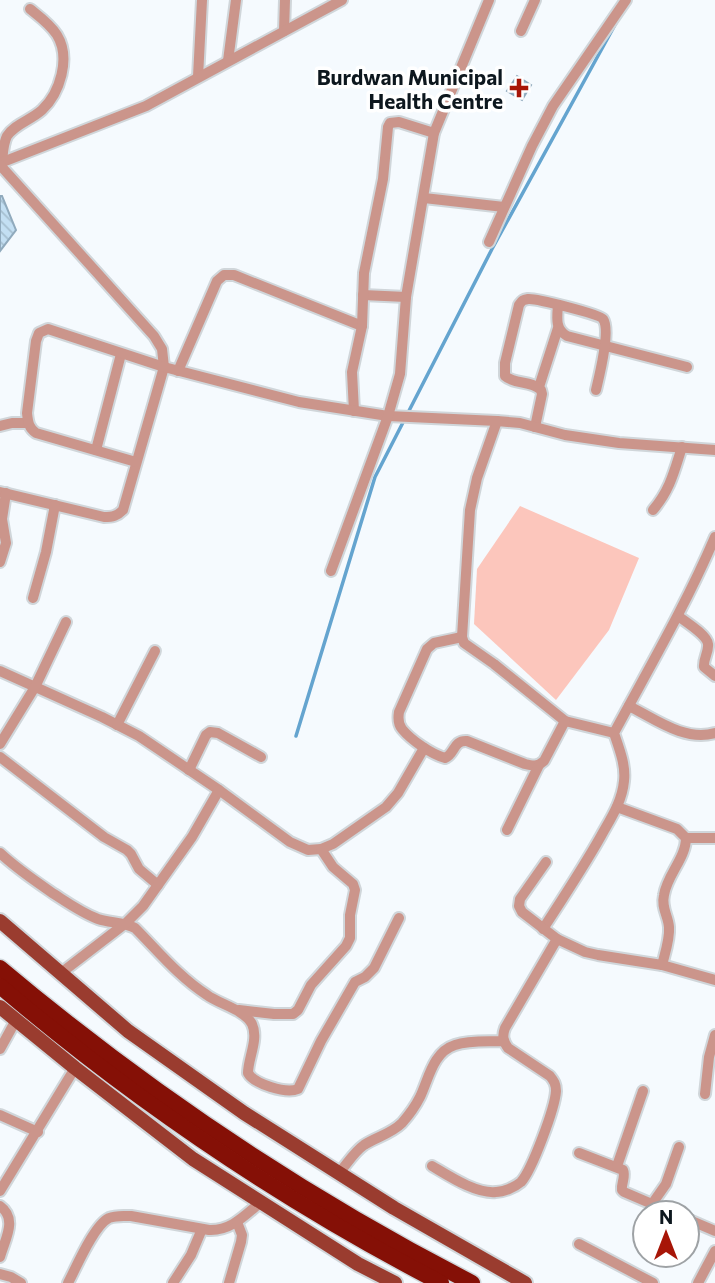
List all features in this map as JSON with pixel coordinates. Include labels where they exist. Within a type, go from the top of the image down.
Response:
[{"type":"highway","points":[[0,968],[124,1067],[243,1150],[364,1224],[472,1283]]},
{"type":"highway","points":[[0,986],[97,1064],[195,1136],[300,1204],[441,1283]]},
{"type":"main road","points":[[0,920],[128,1031],[244,1113],[394,1208],[525,1283]]},
{"type":"main road","points":[[0,1007],[193,1159],[358,1264],[394,1283]]},
{"type":"street","points":[[198,77],[202,0]]},
{"type":"street","points":[[228,61],[236,0]]},
{"type":"street","points":[[284,31],[285,0]]},
{"type":"street","points":[[1,164],[146,106],[342,0]]},
{"type":"street","points":[[331,571],[388,416],[400,374],[406,298],[434,133],[489,0]]},
{"type":"street","points":[[521,31],[535,0]]},
{"type":"street","points":[[489,242],[532,146],[554,106],[626,0]]},
{"type":"street","points":[[1,164],[6,138],[12,130],[42,110],[55,93],[61,76],[63,55],[59,38],[49,24],[30,9]]},
{"type":"street","points":[[354,411],[352,372],[362,327],[364,273],[380,192],[388,127],[390,123],[399,122],[434,133]]},
{"type":"street","points":[[0,562],[6,544],[2,519],[3,492],[104,517],[118,515],[123,510],[164,367],[162,349],[154,336],[1,164]]},
{"type":"street","points":[[424,198],[505,207]]},
{"type":"street","points":[[178,371],[217,281],[224,275],[234,275],[362,327]]},
{"type":"street","points":[[363,295],[406,298]]},
{"type":"street","points":[[539,387],[505,376],[505,363],[519,305],[529,299],[597,315],[603,319],[605,345],[596,390]]},
{"type":"street","points":[[535,427],[542,394],[539,387],[558,328],[558,305]]},
{"type":"street","points":[[558,328],[567,336],[687,367]]},
{"type":"street","points":[[136,462],[36,433],[31,429],[27,413],[39,333],[48,330],[164,367],[299,402],[388,416],[520,423],[565,435],[619,443],[715,450]]},
{"type":"street","points":[[96,450],[121,354]]},
{"type":"street","points":[[497,421],[477,478],[470,510],[462,637],[464,643],[565,721],[614,733]]},
{"type":"street","points":[[0,426],[28,422]]},
{"type":"street","points":[[653,510],[670,485],[682,447]]},
{"type":"street","points":[[33,598],[55,505]]},
{"type":"street","points":[[543,929],[578,877],[617,807],[625,778],[614,733],[678,616],[715,537]]},
{"type":"street","points":[[678,616],[708,640],[704,667],[715,676]]},
{"type":"street","points":[[0,744],[35,687],[66,622]]},
{"type":"street","points":[[462,637],[434,643],[427,649],[399,712],[401,727],[424,748],[445,758],[449,757],[457,743],[467,741],[525,764],[540,765]]},
{"type":"street","points":[[117,725],[155,651]]},
{"type":"street","points":[[0,671],[139,736],[290,842],[308,849],[321,849],[333,844],[386,807],[398,793],[424,748]]},
{"type":"street","points":[[629,706],[681,732],[701,736],[715,733]]},
{"type":"street","points":[[507,830],[565,721]]},
{"type":"street","points":[[189,769],[210,732],[218,733],[261,757]]},
{"type":"street","points":[[0,757],[104,837],[127,850],[139,869],[158,885]]},
{"type":"street","points":[[61,973],[126,923],[143,906],[192,837],[219,790]]},
{"type":"street","points":[[617,807],[677,829],[686,838],[715,838]]},
{"type":"street","points":[[662,965],[669,929],[663,910],[664,894],[668,879],[686,845],[686,838]]},
{"type":"street","points":[[233,1009],[293,1014],[298,1010],[311,985],[346,946],[350,938],[350,915],[355,890],[353,884],[333,867],[321,849]]},
{"type":"street","points":[[0,853],[23,873],[77,909],[96,918],[126,923],[135,928],[181,975],[208,996],[245,1016],[252,1023],[254,1031],[248,1067],[251,1079],[289,1092],[294,1092],[301,1084],[321,1041],[355,982],[374,968],[399,918]]},
{"type":"street","points":[[546,862],[520,899],[519,906],[522,912],[557,939],[585,952],[662,965],[715,980]]},
{"type":"street","points":[[432,1166],[460,1182],[484,1191],[497,1192],[520,1183],[528,1171],[554,1100],[555,1083],[550,1076],[508,1048],[503,1034],[557,939]]},
{"type":"street","points":[[0,1049],[16,1020]]},
{"type":"street","points":[[705,1094],[709,1057],[715,1035]]},
{"type":"street","points":[[339,1173],[361,1147],[399,1126],[411,1113],[436,1060],[446,1049],[470,1042],[504,1041]]},
{"type":"street","points":[[0,1191],[75,1068]]},
{"type":"street","points":[[617,1166],[643,1091]]},
{"type":"street","points":[[0,1115],[38,1132]]},
{"type":"street","points":[[656,1199],[666,1184],[679,1147]]},
{"type":"street","points":[[579,1153],[623,1170],[622,1190],[641,1199]]},
{"type":"street","points":[[68,1283],[96,1231],[111,1217],[131,1216],[219,1231],[237,1222],[261,1202]]},
{"type":"street","points":[[0,1206],[8,1212],[10,1220],[0,1256]]},
{"type":"street","points":[[229,1283],[242,1235],[237,1222]]},
{"type":"street","points":[[173,1283],[191,1255],[202,1229]]},
{"type":"street","points":[[579,1244],[653,1283]]},
{"type":"street","points":[[698,1283],[715,1252]]},
{"type":"street","points":[[0,1274],[21,1283]]},
{"type":"shaded area","points":[[520,506],[639,558],[609,630],[556,700],[474,624],[477,569]]},
{"type":"building","points":[[517,76],[531,85],[522,100],[507,91]]},
{"type":"building","points":[[0,196],[16,230],[0,251]]},
{"type":"waterway","points":[[296,736],[375,477],[492,249],[616,23]]},
{"type":"place","name":"Burdwan Municipal Health Centre","points":[[519,88]]}]
